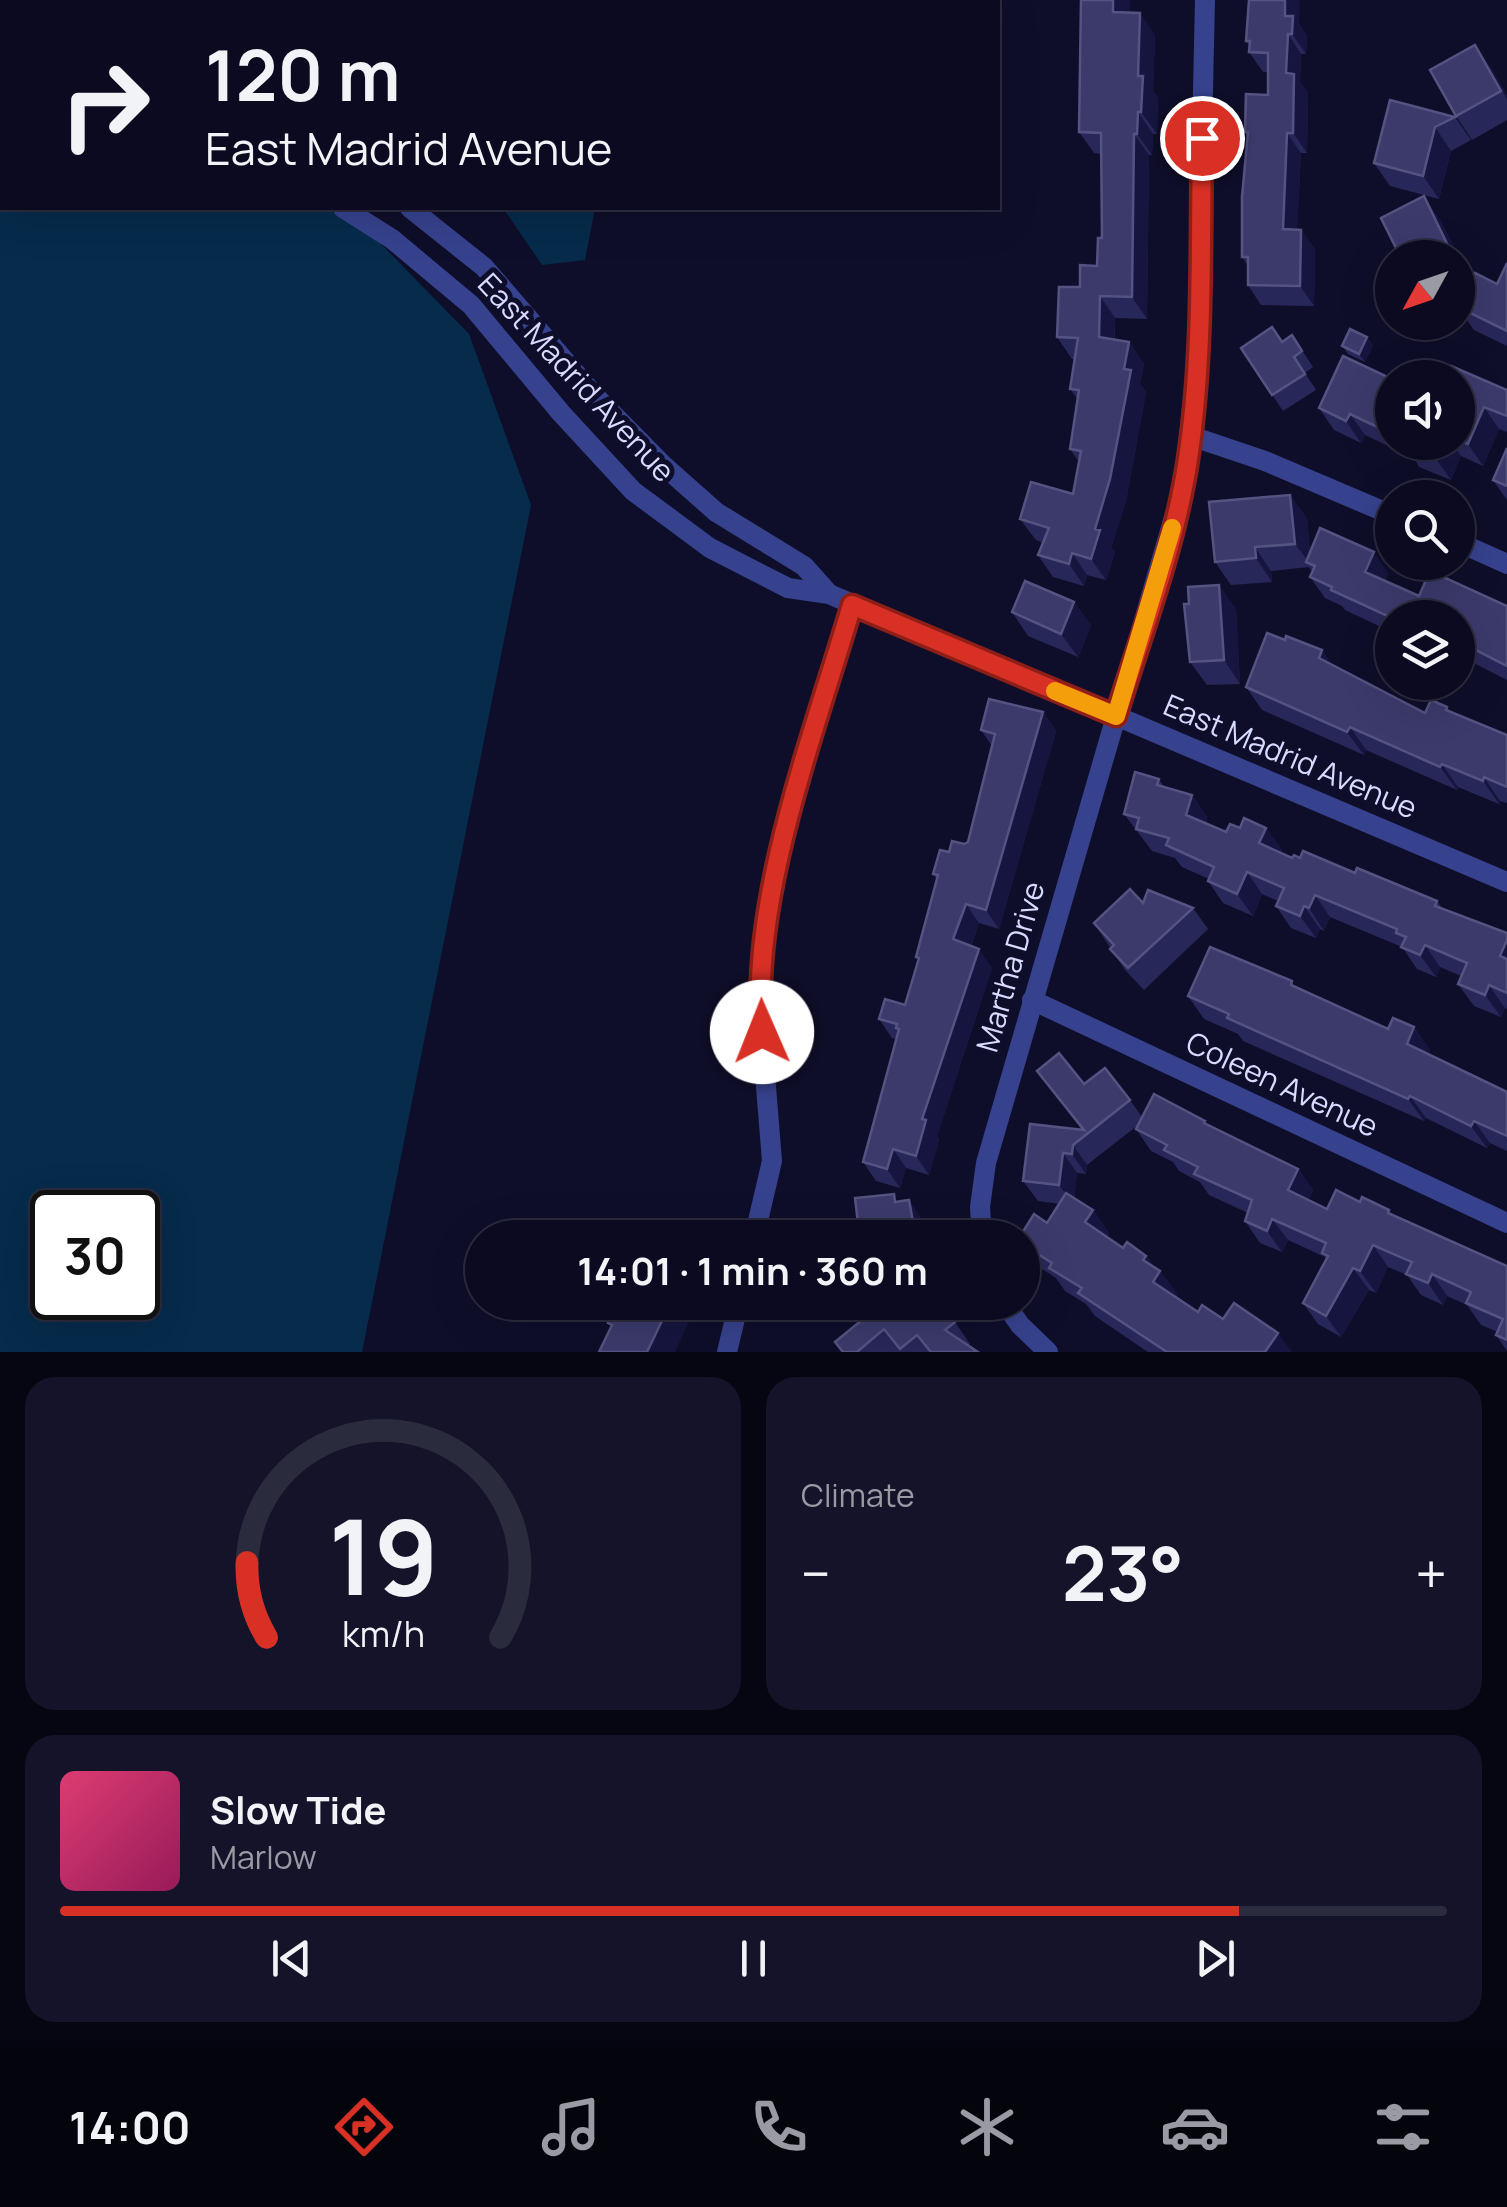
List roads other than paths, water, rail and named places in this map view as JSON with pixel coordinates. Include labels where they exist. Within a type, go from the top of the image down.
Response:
[{"type":"street","name":"Martha Drive","points":[[981,1220],[986,1163],[1178,509],[1191,436],[1198,361],[1204,0]]},
{"type":"street","name":"East Madrid Avenue","points":[[346,210],[392,239],[471,306],[633,491],[710,548],[788,588],[828,594],[1507,882]]},
{"type":"street","name":"East Madrid Avenue","points":[[413,210],[484,267],[597,398],[663,466],[716,512],[804,566],[828,594]]},
{"type":"street","points":[[1191,436],[1266,461],[1375,508]]},
{"type":"street","points":[[1475,550],[1507,564]]},
{"type":"street","points":[[758,1220],[772,1162],[759,1000],[774,873],[852,605]]},
{"type":"street","name":"Coleen Avenue","points":[[1032,1000],[1507,1223]]},
{"type":"street","points":[[727,1352],[735,1320]]},
{"type":"street","points":[[1017,1320],[1048,1352]]},
{"type":"water","points":[[0,210],[348,210],[469,334],[531,505],[362,1352],[0,1352]]},
{"type":"water","points":[[504,210],[595,210],[585,260],[542,265]]}]
